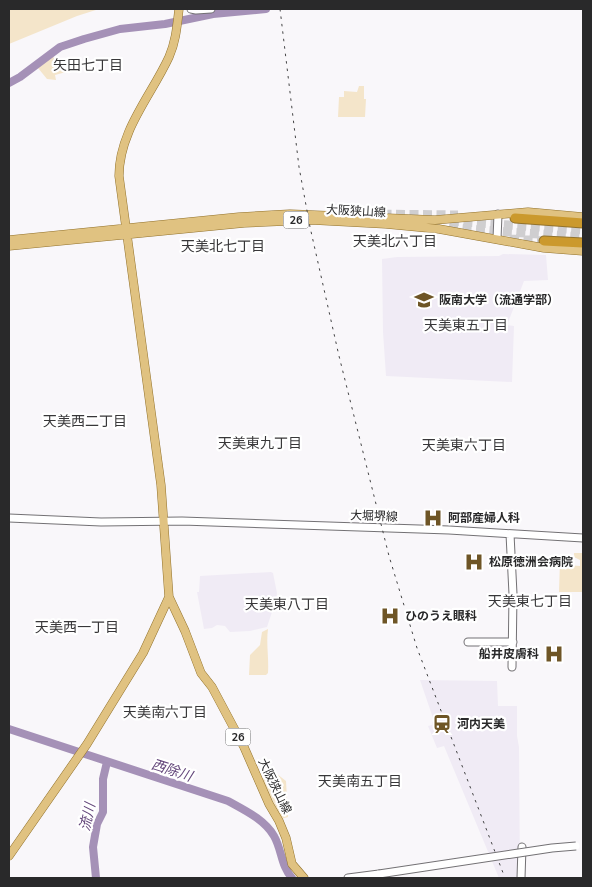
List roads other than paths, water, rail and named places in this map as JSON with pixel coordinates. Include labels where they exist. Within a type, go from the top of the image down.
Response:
[{"type":"highway","points":[[515,218],[583,223]]},
{"type":"highway","points":[[544,241],[583,243]]},
{"type":"main road","points":[[191,9],[211,9]]},
{"type":"main road","name":"大阪狭山線","points":[[179,12],[176,32],[168,59],[137,116],[121,154],[119,176],[161,485],[169,597],[185,631],[201,673],[212,687],[279,821],[286,838],[292,864],[304,878]]},
{"type":"main road","name":"大阪狭山線","points":[[9,246],[275,215],[310,214],[435,220],[498,214],[540,213],[583,217]]},
{"type":"main road","points":[[497,239],[498,214]]},
{"type":"main road","name":"大阪狭山線","points":[[9,240],[311,220],[421,227],[466,233],[544,248],[583,251]]},
{"type":"main road","name":"大堀堺線","points":[[9,518],[116,523],[163,521],[449,530],[583,538]]},
{"type":"main road","points":[[510,534],[513,594],[512,667]]},
{"type":"main road","name":"大阪狭山線","points":[[9,856],[74,763],[143,653],[169,597]]},
{"type":"main road","points":[[468,642],[512,642]]},
{"type":"main road","points":[[348,878],[552,848],[580,846]]},
{"type":"main road","points":[[522,847],[522,878]]},
{"type":"waterway","points":[[9,83],[60,47],[84,39],[120,29],[165,24],[213,14],[266,9]]},
{"type":"waterway","name":"西除川","points":[[9,729],[228,801],[253,816],[270,830],[277,841],[288,873],[292,878]]},
{"type":"waterway","name":"流川","points":[[96,878],[93,847],[97,824],[103,812],[103,779],[107,762]]},
{"type":"tunnel","points":[[369,214],[458,215]]},
{"type":"tunnel","points":[[450,221],[583,230]]},
{"type":"tunnel","points":[[449,228],[583,237]]},
{"type":"tunnel","points":[[510,239],[544,241]]},
{"type":"railway","points":[[280,9],[299,167],[310,227],[339,356],[389,556],[417,648],[505,878]]},
{"type":"place","name":"阪南大学（流通学部）","points":[[424,300]]},
{"type":"place","name":"阿部産婦人科","points":[[433,518]]},
{"type":"place","name":"松原徳洲会病院","points":[[474,562]]},
{"type":"place","name":"ひのうえ眼科","points":[[390,616]]},
{"type":"place","name":"船井皮膚科","points":[[554,654]]},
{"type":"place","name":"河内天美","points":[[442,724]]},
{"type":"district","name":"矢田七丁目","points":[[88,65]]},
{"type":"district","name":"天美北六丁目","points":[[395,241]]},
{"type":"district","name":"天美北七丁目","points":[[223,246]]},
{"type":"district","name":"天美東五丁目","points":[[466,325]]},
{"type":"district","name":"天美西二丁目","points":[[85,421]]},
{"type":"district","name":"天美東九丁目","points":[[260,443]]},
{"type":"district","name":"天美東六丁目","points":[[464,445]]},
{"type":"district","name":"天美東七丁目","points":[[530,601]]},
{"type":"district","name":"天美東八丁目","points":[[287,604]]},
{"type":"district","name":"天美西一丁目","points":[[77,627]]},
{"type":"district","name":"天美南六丁目","points":[[165,712]]},
{"type":"district","name":"天美南五丁目","points":[[360,781]]}]
